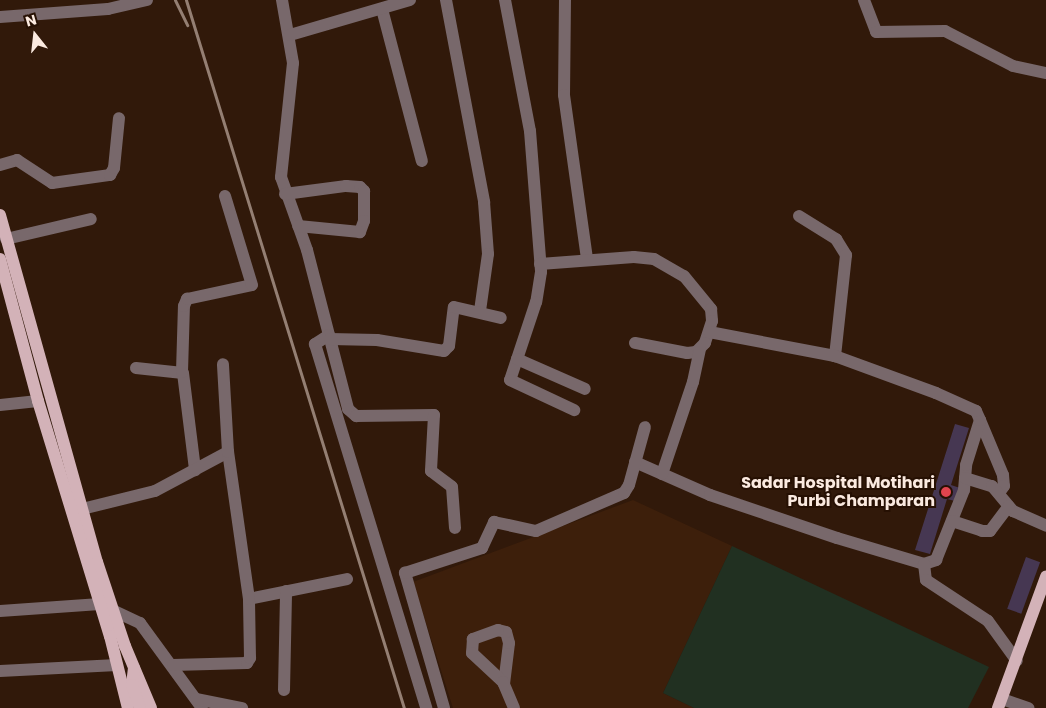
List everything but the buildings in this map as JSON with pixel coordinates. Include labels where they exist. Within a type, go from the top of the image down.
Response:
[{"type":"main road","points":[[0,215],[112,610],[151,708]]},
{"type":"main road","points":[[0,259],[38,401],[100,604],[128,708]]},
{"type":"main road","points":[[1000,704],[1046,577]]},
{"type":"main road","points":[[132,685],[134,668]]},
{"type":"main road","points":[[118,669],[132,685],[140,708]]},
{"type":"street","points":[[0,18],[108,9],[147,0]]},
{"type":"street","points":[[282,0],[290,35],[293,72],[281,171],[285,194],[298,226],[351,414],[434,415],[431,471],[452,486],[455,528]]},
{"type":"street","points":[[290,35],[410,0]]},
{"type":"street","points":[[446,0],[485,209],[488,254],[480,311]]},
{"type":"street","points":[[505,0],[530,131],[540,264],[536,302],[510,378],[513,383],[574,410]]},
{"type":"street","points":[[565,0],[564,95],[588,259]]},
{"type":"street","points":[[864,0],[876,32],[945,31],[1013,66],[1046,73]]},
{"type":"street","points":[[382,9],[422,161]]},
{"type":"street","points":[[0,165],[17,160],[52,183],[110,175],[114,168],[118,118]]},
{"type":"street","points":[[285,194],[346,186],[360,187],[364,191],[364,221],[360,232],[298,226]]},
{"type":"street","points":[[195,470],[182,372],[183,335],[187,299],[252,285],[225,196]]},
{"type":"street","points":[[799,216],[836,239],[846,255],[835,356]]},
{"type":"street","points":[[6,239],[91,219]]},
{"type":"street","points":[[540,264],[588,259],[644,257],[662,262],[688,280],[709,306],[713,317],[709,332],[700,350],[693,382],[662,474]]},
{"type":"street","points":[[426,708],[315,344],[330,337],[377,340],[444,350],[449,346],[453,308],[480,311],[501,318]]},
{"type":"street","points":[[709,332],[835,356],[936,392],[973,409],[980,420],[1003,475],[1004,486],[999,493]]},
{"type":"street","points":[[635,343],[687,353],[700,350]]},
{"type":"street","points":[[518,359],[585,389]]},
{"type":"street","points":[[173,665],[248,662],[248,598],[228,452],[223,364]]},
{"type":"street","points":[[136,368],[182,372]]},
{"type":"street","points":[[0,405],[38,401]]},
{"type":"street","points":[[635,462],[710,495],[924,564],[936,560],[952,521],[964,490],[965,478],[980,420]]},
{"type":"street","points":[[444,708],[405,573],[482,548],[494,522],[536,531],[620,495],[629,485],[645,427]]},
{"type":"street","points":[[82,509],[155,491],[228,452]]},
{"type":"street","points":[[965,478],[992,486],[1018,514],[1046,526]]},
{"type":"street","points":[[952,521],[982,531],[990,531],[1009,506]]},
{"type":"street","points":[[924,564],[926,580],[988,621],[1017,661]]},
{"type":"street","points":[[248,598],[347,579]]},
{"type":"street","points":[[284,690],[286,591]]},
{"type":"street","points":[[0,611],[100,604]]},
{"type":"street","points":[[112,610],[140,623],[173,665],[199,703],[242,708]]},
{"type":"street","points":[[0,671],[118,669]]},
{"type":"street","points":[[504,684],[514,708]]},
{"type":"street","points":[[1000,704],[1028,708]]},
{"type":"shaded area","points":[[633,500],[732,546],[663,693],[694,708],[453,708],[413,582]]},
{"type":"green space","points":[[732,546],[989,667],[968,708],[694,708],[663,693]]},
{"type":"railway","points":[[175,0],[187,25]]},
{"type":"railway","points":[[186,0],[404,708]]},
{"type":"place","name":"Sadar Hospital Motihari Purbi Champaran","points":[[946,492]]}]
